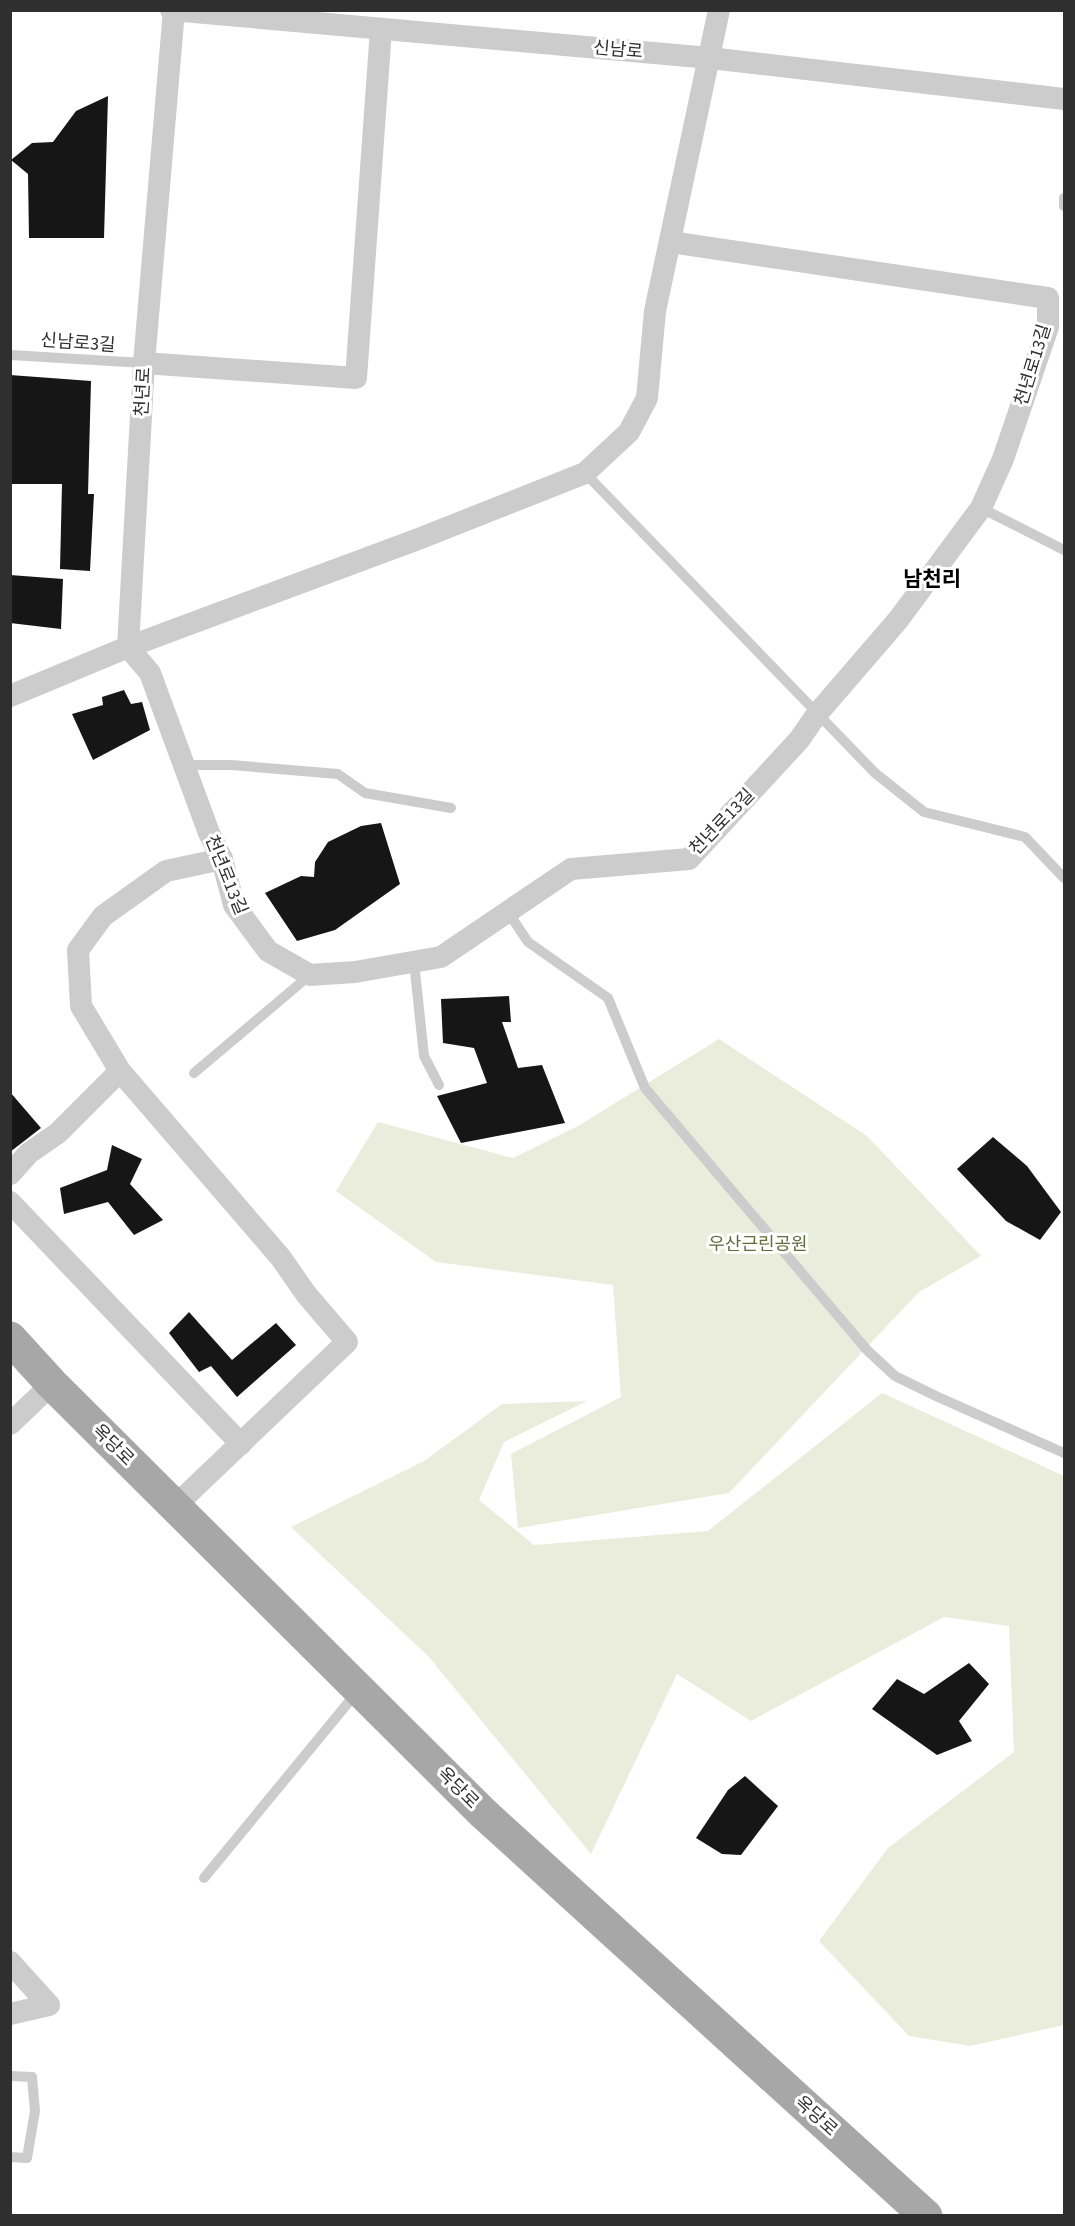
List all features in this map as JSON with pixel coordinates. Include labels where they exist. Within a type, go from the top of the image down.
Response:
[{"type":"main road","name":"옥당로","points":[[10,1338],[52,1384],[483,1813],[926,2216]]},
{"type":"street","points":[[10,696],[129,647],[421,538],[585,473],[629,432],[647,398],[655,311],[719,10]]},
{"type":"street","name":"신남로","points":[[173,11],[710,58],[1065,99]]},
{"type":"street","name":"천년로","points":[[129,647],[144,363],[173,11]]},
{"type":"street","points":[[144,363],[356,378],[381,29]]},
{"type":"street","name":"천년로13길","points":[[129,647],[150,673],[209,833],[222,859],[234,905],[268,951],[310,975],[355,972],[441,957],[571,869],[688,859],[799,740],[817,714],[898,620],[981,508],[1003,459],[1048,327],[1047,298],[670,242]]},
{"type":"street","points":[[175,1506],[346,1342],[306,1294],[282,1258],[120,1071],[81,1006],[78,950],[103,916],[166,871],[222,859]]},
{"type":"street","points":[[10,1174],[29,1153],[58,1133],[120,1071]]},
{"type":"street","points":[[10,1202],[241,1444]]},
{"type":"street","points":[[10,1424],[52,1384]]},
{"type":"street","points":[[10,1962],[49,2005],[10,2014]]},
{"type":"lane","points":[[1064,206],[1065,198]]},
{"type":"lane","name":"신남로3길","points":[[10,355],[144,363]]},
{"type":"lane","points":[[585,473],[875,773],[924,812],[1026,837],[1065,878]]},
{"type":"lane","points":[[981,508],[1065,550]]},
{"type":"lane","points":[[185,765],[231,765],[338,774],[365,793],[451,808]]},
{"type":"lane","points":[[508,912],[528,942],[608,998],[645,1088],[867,1350],[895,1376],[1065,1453]]},
{"type":"lane","points":[[414,962],[424,1056],[438,1085]]},
{"type":"lane","points":[[194,1073],[310,975]]},
{"type":"lane","points":[[204,1878],[359,1690]]},
{"type":"lane","points":[[10,2076],[32,2077],[35,2111],[27,2158],[10,2157]]},
{"type":"green space","name":"우산근린공원","points":[[719,1039],[867,1136],[981,1256],[919,1292],[729,1493],[518,1528],[511,1454],[621,1397],[613,1285],[436,1262],[336,1191],[378,1122],[513,1158],[578,1126]]},
{"type":"green space","points":[[882,1393],[1064,1476],[1064,2025],[970,2046],[909,2036],[819,1941],[888,1848],[1014,1752],[1009,1626],[944,1617],[751,1721],[677,1674],[591,1854],[429,1657],[291,1527],[424,1461],[502,1404],[587,1401],[504,1442],[479,1500],[534,1545],[708,1531]]},
{"type":"building","points":[[108,96],[104,238],[29,238],[28,174],[11,160],[32,143],[53,142],[76,111]]},
{"type":"building","points":[[10,375],[91,381],[88,494],[94,494],[90,571],[60,569],[62,484],[10,484]]},
{"type":"building","points":[[10,575],[63,579],[61,629],[10,623]]},
{"type":"building","points":[[124,690],[131,704],[142,702],[150,730],[93,760],[72,714],[103,705],[102,697]]},
{"type":"building","points":[[381,823],[400,884],[335,930],[297,941],[265,893],[301,876],[314,877],[315,862],[328,842],[361,826]]},
{"type":"building","points":[[509,996],[511,1022],[502,1022],[518,1068],[542,1065],[565,1123],[461,1143],[437,1096],[487,1083],[474,1048],[443,1043],[441,999]]},
{"type":"building","points":[[10,1092],[41,1128],[10,1152]]},
{"type":"building","points":[[993,1137],[1027,1166],[1061,1212],[1040,1240],[1006,1221],[957,1169]]},
{"type":"building","points":[[112,1145],[142,1159],[130,1184],[163,1220],[134,1235],[108,1202],[64,1214],[60,1188],[107,1170]]},
{"type":"building","points":[[189,1312],[232,1360],[276,1323],[296,1345],[237,1397],[211,1366],[199,1372],[169,1333]]},
{"type":"building","points":[[969,1663],[989,1684],[959,1721],[972,1741],[937,1755],[872,1709],[897,1679],[924,1694]]},
{"type":"building","points":[[745,1776],[778,1806],[741,1855],[722,1854],[696,1838],[728,1790]]},
{"type":"district","name":"남천리","points":[[932,579]]}]
